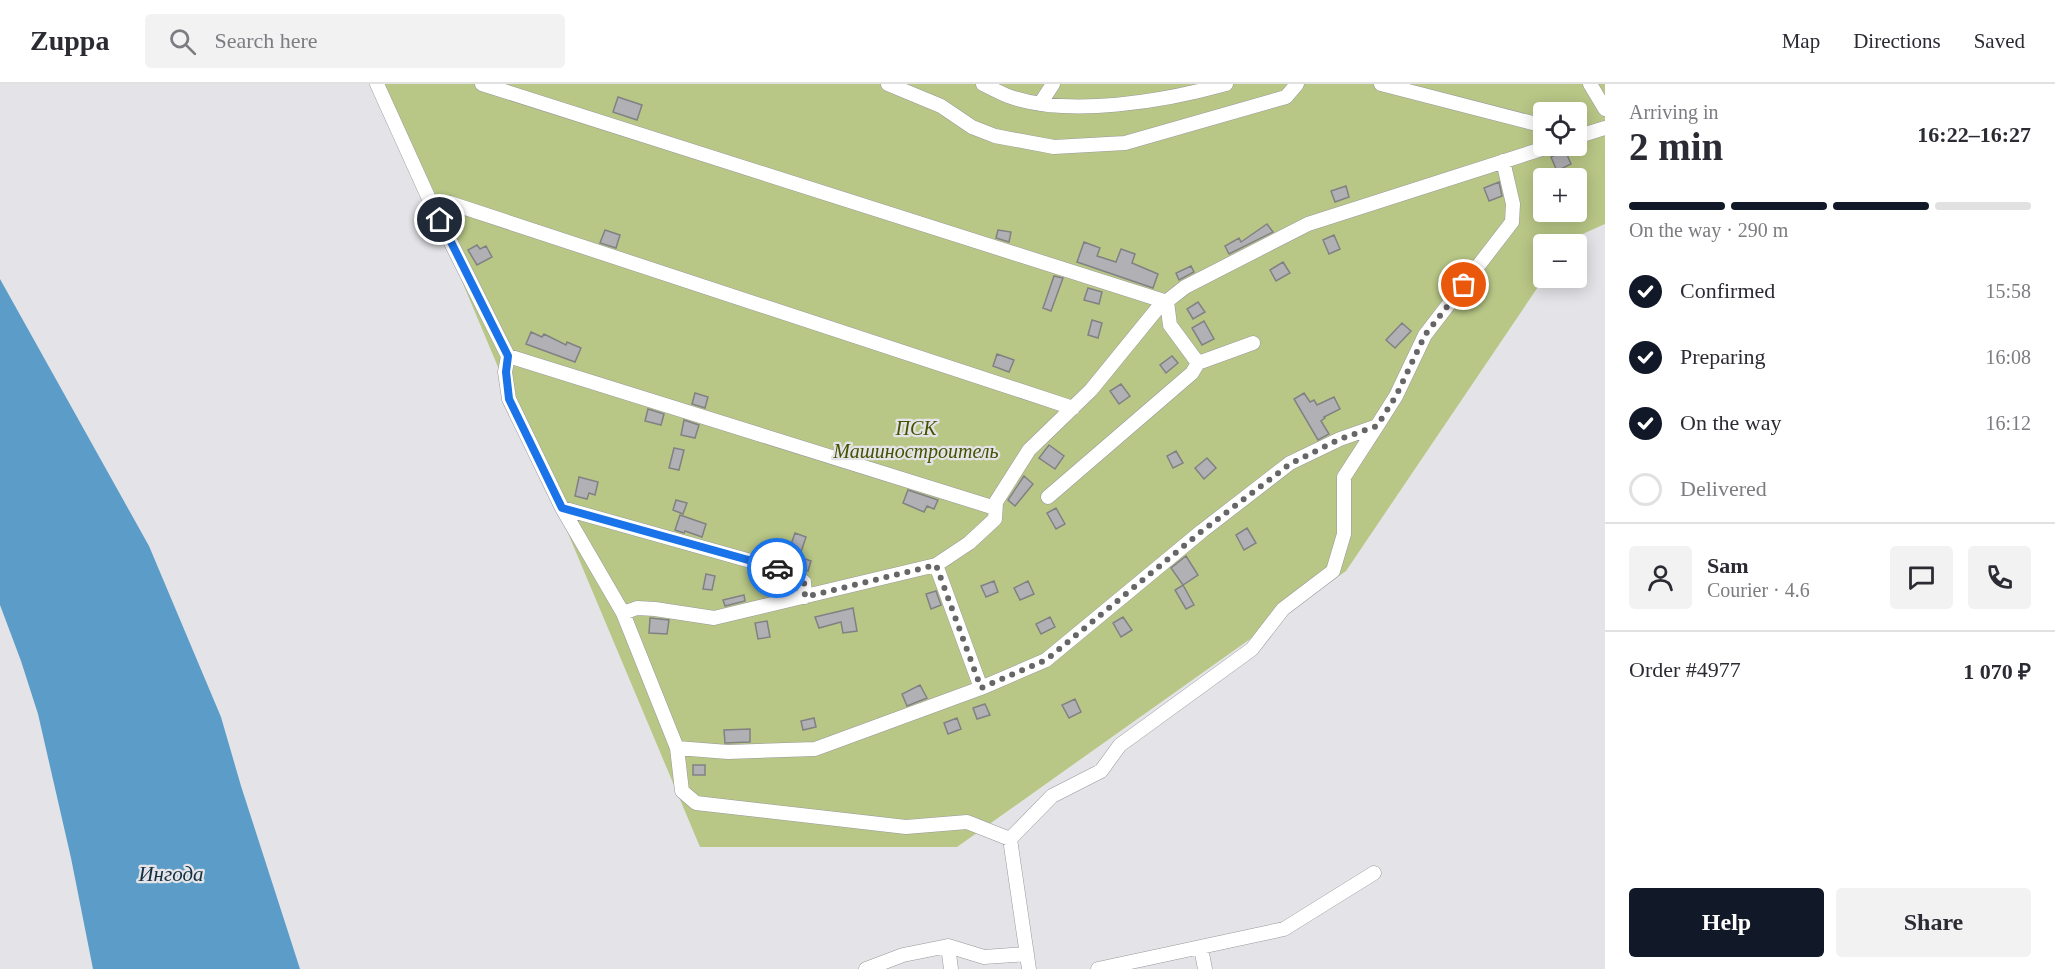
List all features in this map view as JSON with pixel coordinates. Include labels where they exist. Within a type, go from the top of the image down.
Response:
[{"type":"street","points":[[377,84],[430,201],[508,356],[506,372],[509,399],[562,508],[623,613],[677,748],[682,791],[696,803],[906,827],[967,822],[1010,839]]},
{"type":"street","points":[[482,84],[1167,302]]},
{"type":"street","points":[[888,84],[941,106],[972,127],[995,136],[1054,147],[1125,142],[1286,97],[1297,84]]},
{"type":"street","points":[[983,84],[1008,96],[1040,104],[1110,106],[1195,88],[1226,84]]},
{"type":"street","points":[[1040,104],[1053,84]]},
{"type":"street","points":[[1384,84],[1533,123]]},
{"type":"street","points":[[1590,84],[1605,110]]},
{"type":"street","points":[[1587,133],[1605,128]]},
{"type":"street","points":[[623,613],[637,609],[655,609],[714,618],[936,565],[969,543],[994,519],[996,502],[1029,450],[1091,390],[1157,309],[1185,287],[1308,224],[1533,152]]},
{"type":"street","points":[[1010,839],[1052,796],[1101,771],[1120,745],[1252,650],[1282,609],[1333,572],[1344,534],[1344,477],[1396,396],[1425,335],[1512,222],[1513,204],[1503,161]]},
{"type":"street","points":[[430,201],[450,203],[1073,408]]},
{"type":"street","points":[[1167,302],[1170,325],[1198,363]]},
{"type":"street","points":[[1048,496],[1192,373],[1198,363],[1253,343]]},
{"type":"street","points":[[508,356],[995,508]]},
{"type":"street","points":[[677,748],[728,752],[815,749],[981,688],[1046,660],[1202,531],[1290,464],[1340,439],[1377,426]]},
{"type":"street","points":[[562,508],[790,572],[804,582],[805,597]]},
{"type":"street","points":[[936,565],[981,688]]},
{"type":"street","points":[[1010,839],[1029,969]]},
{"type":"street","points":[[1098,969],[1284,929],[1374,873]]},
{"type":"street","points":[[866,969],[903,955],[948,946],[984,957],[1026,954]]},
{"type":"street","points":[[948,946],[951,969]]},
{"type":"street","points":[[1201,948],[1205,969]]},
{"type":"green space","name":"ПСК Машиностроитель","points":[[379,84],[1605,84],[1605,224],[1582,234],[1533,234],[1533,288],[1537,288],[1346,571],[957,847],[700,847]]},
{"type":"water","name":"Ингода","points":[[0,279],[149,546],[221,717],[300,969],[93,969],[71,858],[38,714],[0,605]]},
{"type":"building","points":[[618,97],[642,105],[637,120],[613,112]]},
{"type":"building","points":[[1568,156],[1571,164],[1563,168],[1556,168],[1551,157]]},
{"type":"building","points":[[1499,182],[1502,196],[1489,201],[1484,188]]},
{"type":"building","points":[[1346,186],[1349,197],[1335,202],[1331,191]]},
{"type":"building","points":[[1267,224],[1273,232],[1229,254],[1225,246],[1239,238],[1241,242]]},
{"type":"building","points":[[605,230],[620,235],[616,248],[600,243]]},
{"type":"building","points":[[998,230],[1011,232],[1009,242],[996,238]]},
{"type":"building","points":[[1334,235],[1340,249],[1329,254],[1323,240]]},
{"type":"building","points":[[1084,242],[1100,248],[1097,256],[1116,262],[1121,249],[1135,254],[1132,263],[1158,274],[1153,288],[1077,262]]},
{"type":"building","points":[[477,245],[480,249],[486,246],[492,257],[477,265],[468,250]]},
{"type":"building","points":[[1283,262],[1290,273],[1276,281],[1270,270]]},
{"type":"building","points":[[1191,266],[1194,272],[1179,280],[1176,273]]},
{"type":"building","points":[[1054,276],[1063,278],[1051,311],[1043,308]]},
{"type":"building","points":[[1088,288],[1102,292],[1099,304],[1084,300]]},
{"type":"building","points":[[1198,302],[1205,312],[1193,319],[1187,309]]},
{"type":"building","points":[[1092,320],[1102,323],[1098,338],[1088,335]]},
{"type":"building","points":[[1204,321],[1214,339],[1202,345],[1192,328]]},
{"type":"building","points":[[1402,323],[1411,331],[1395,348],[1386,340]]},
{"type":"building","points":[[531,332],[542,337],[544,334],[566,345],[567,342],[581,348],[575,362],[526,344]]},
{"type":"building","points":[[997,354],[1014,360],[1009,372],[993,366]]},
{"type":"building","points":[[1172,356],[1178,363],[1166,373],[1160,365]]},
{"type":"building","points":[[1121,384],[1130,396],[1119,404],[1110,391]]},
{"type":"building","points":[[695,393],[708,397],[705,408],[692,404]]},
{"type":"building","points":[[1304,393],[1310,402],[1314,400],[1317,405],[1334,397],[1340,409],[1321,421],[1329,434],[1318,440],[1294,399]]},
{"type":"building","points":[[648,409],[664,414],[661,425],[645,421]]},
{"type":"building","points":[[684,420],[699,425],[695,438],[681,435]]},
{"type":"building","points":[[1049,445],[1064,456],[1055,469],[1039,458]]},
{"type":"building","points":[[674,448],[684,450],[679,470],[669,468]]},
{"type":"building","points":[[1176,451],[1183,463],[1173,468],[1167,456]]},
{"type":"building","points":[[1207,458],[1216,468],[1204,479],[1195,468]]},
{"type":"building","points":[[1024,476],[1033,484],[1015,506],[1008,500]]},
{"type":"building","points":[[579,477],[598,482],[595,495],[589,493],[587,499],[575,496]]},
{"type":"building","points":[[908,490],[938,500],[934,509],[927,506],[924,512],[903,503]]},
{"type":"building","points":[[676,500],[687,503],[683,514],[673,510]]},
{"type":"building","points":[[1056,508],[1065,524],[1056,529],[1047,513]]},
{"type":"building","points":[[680,515],[706,524],[702,537],[675,530]]},
{"type":"building","points":[[1247,528],[1256,543],[1244,550],[1236,535]]},
{"type":"building","points":[[795,533],[806,537],[797,564],[772,557],[774,547],[789,550]]},
{"type":"building","points":[[1186,556],[1198,575],[1183,585],[1171,568]]},
{"type":"building","points":[[800,557],[811,561],[808,571],[797,566]]},
{"type":"building","points":[[706,574],[715,576],[712,590],[703,589]]},
{"type":"building","points":[[994,581],[998,592],[986,597],[981,586]]},
{"type":"building","points":[[1028,581],[1034,594],[1020,600],[1014,588]]},
{"type":"building","points":[[1183,585],[1194,605],[1186,609],[1175,590]]},
{"type":"building","points":[[936,591],[941,605],[931,609],[926,594]]},
{"type":"building","points":[[744,595],[745,601],[725,606],[723,600]]},
{"type":"building","points":[[853,608],[857,631],[843,633],[841,622],[819,628],[815,617]]},
{"type":"building","points":[[1050,617],[1055,627],[1041,634],[1036,624]]},
{"type":"building","points":[[1123,617],[1132,630],[1121,637],[1113,623]]},
{"type":"building","points":[[650,618],[669,620],[667,634],[649,633]]},
{"type":"building","points":[[767,621],[770,637],[758,639],[755,623]]},
{"type":"building","points":[[920,685],[927,698],[907,706],[902,694]]},
{"type":"building","points":[[1075,699],[1081,712],[1069,718],[1062,705]]},
{"type":"building","points":[[985,704],[990,715],[977,719],[973,708]]},
{"type":"building","points":[[814,718],[816,727],[803,730],[801,721]]},
{"type":"building","points":[[957,718],[961,729],[948,734],[944,723]]},
{"type":"building","points":[[750,729],[750,742],[725,743],[724,730]]},
{"type":"building","points":[[693,765],[705,765],[705,775],[693,775]]},
{"type":"way so far","points":[[777,568],[790,572],[804,582],[805,597],[936,565],[981,688],[1046,660],[1202,531],[1290,464],[1340,439],[1377,426],[1396,396],[1425,335],[1464,285]]},
{"type":"route","points":[[440,220],[508,356],[506,372],[509,399],[562,508],[777,568]]}]
